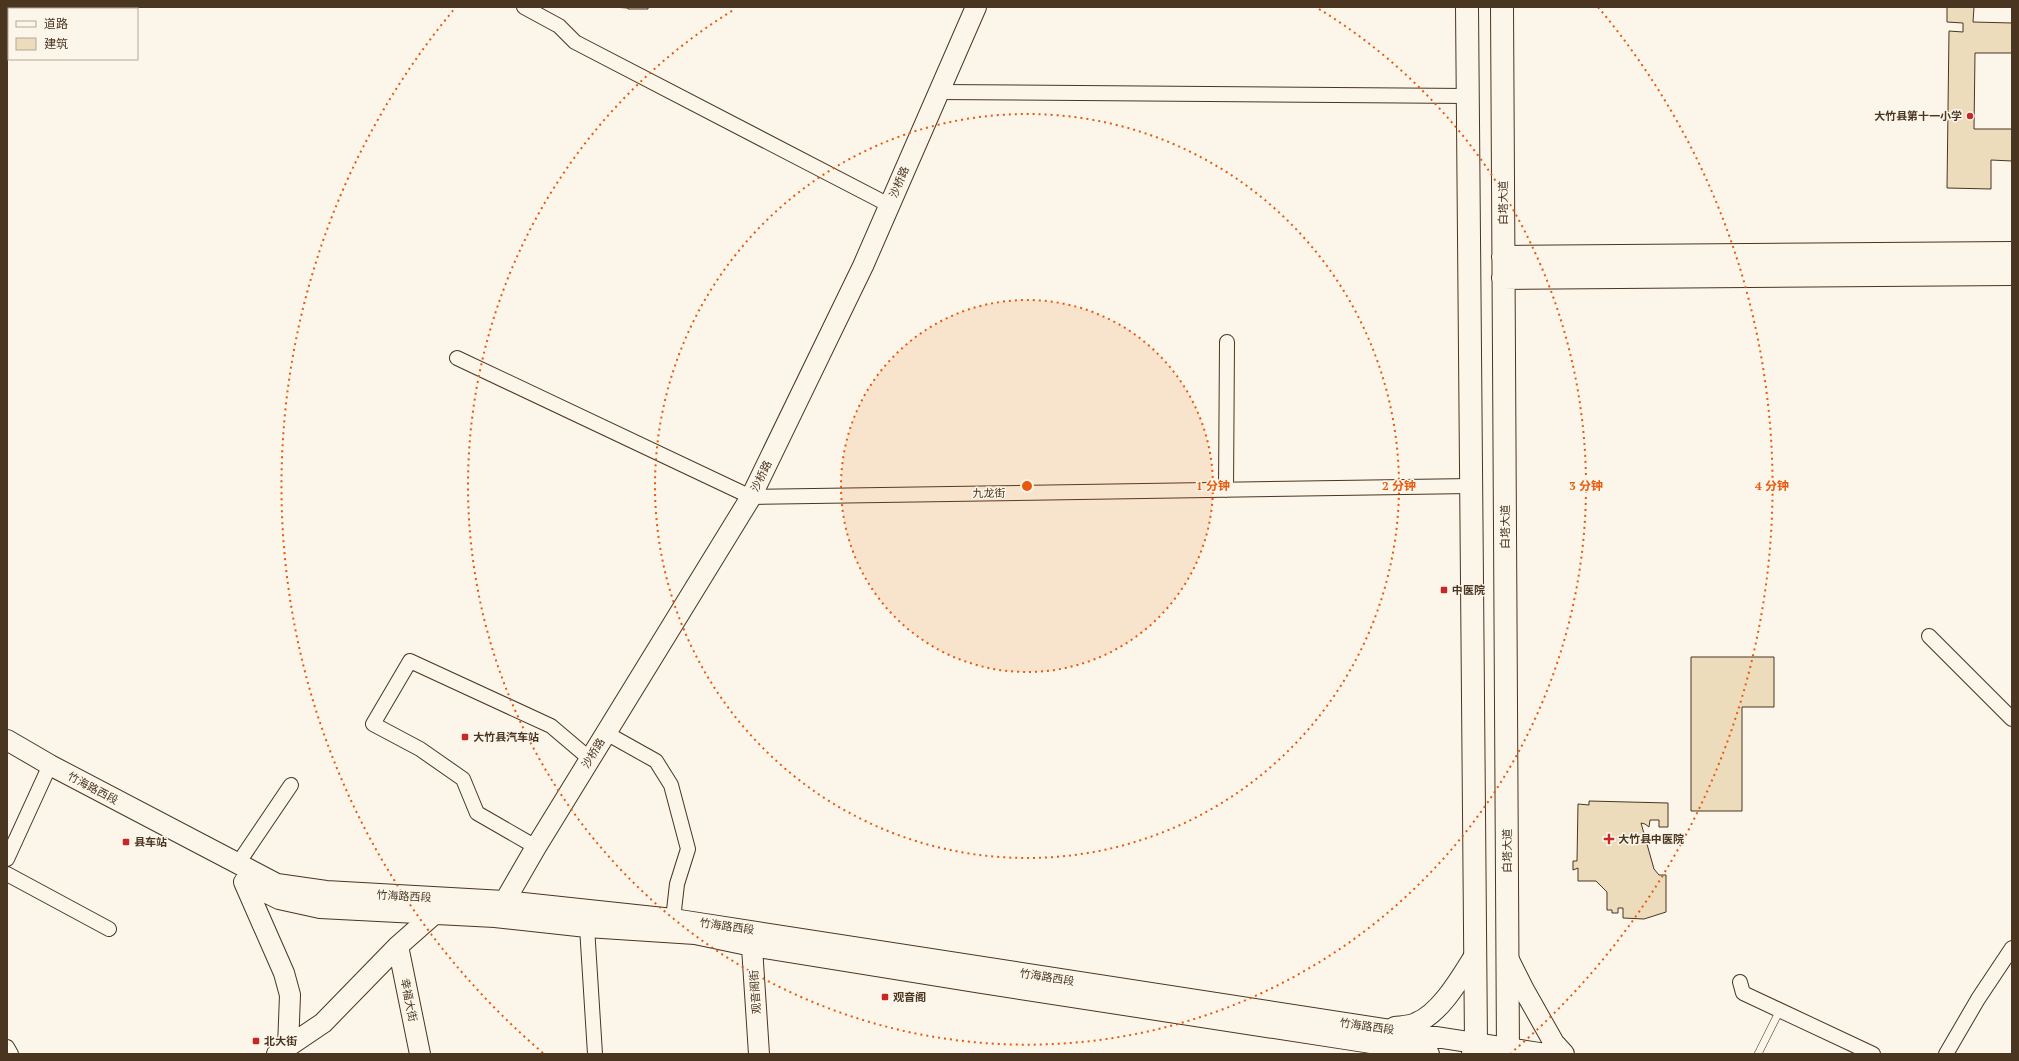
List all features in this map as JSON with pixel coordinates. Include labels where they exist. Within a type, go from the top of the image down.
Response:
[{"type":"highway","points":[[1467,7],[1475,956],[1474,1049]]},
{"type":"highway","name":"白塔大道","points":[[1502,7],[1508,1051]]},
{"type":"highway","points":[[1503,267],[2012,253]]},
{"type":"highway","points":[[1503,267],[2012,274]]},
{"type":"street","points":[[524,7],[559,26],[575,42],[889,205]]},
{"type":"street","name":"沙桥路","points":[[500,909],[536,847],[751,497],[863,266],[976,7]]},
{"type":"street","points":[[938,92],[1468,96]]},
{"type":"street","points":[[1226,490],[1227,342]]},
{"type":"street","points":[[457,358],[751,497]]},
{"type":"street","name":"九龙街","points":[[751,497],[1471,486]]},
{"type":"street","points":[[1929,636],[2012,719]]},
{"type":"street","points":[[536,847],[477,812],[463,779],[420,748],[373,724],[410,661],[551,726],[590,759]]},
{"type":"street","points":[[606,733],[656,761],[671,785],[688,849],[677,884],[673,919]]},
{"type":"street","name":"竹海路西段","points":[[7,740],[48,771]]},
{"type":"street","name":"竹海路西段","points":[[7,754],[48,771],[241,873],[279,899],[320,908],[434,914],[500,909],[673,919],[752,938]]},
{"type":"street","points":[[7,859],[48,771]]},
{"type":"street","points":[[282,1051],[290,995],[284,973],[241,873],[291,785]]},
{"type":"street","name":"竹海路西段","points":[[241,873],[277,884],[326,891],[452,898],[587,927],[752,938],[1289,1015],[1429,1054]]},
{"type":"street","points":[[7,874],[110,929]]},
{"type":"street","points":[[282,1051],[322,1023],[398,946],[452,898]]},
{"type":"street","points":[[587,927],[595,1054]]},
{"type":"street","name":"观音阁街","points":[[752,938],[759,1054]]},
{"type":"street","name":"幸福大街","points":[[398,946],[420,1054]]},
{"type":"street","points":[[1946,1054],[1978,999],[2012,948]]},
{"type":"street","points":[[1387,1042],[1434,1010],[1454,987],[1475,956]]},
{"type":"street","points":[[1508,958],[1554,1043],[1564,1054]]},
{"type":"street","points":[[1740,982],[1743,993],[1874,1054]]},
{"type":"street","name":"竹海路西段","points":[[1387,1042],[1546,1054]]},
{"type":"street","points":[[7,1048],[11,1054]]},
{"type":"lane","points":[[1758,1054],[1780,1010]]},
{"type":"building","points":[[612,7],[648,7],[648,9],[628,9]]},
{"type":"building","name":"大竹县第十一小学","points":[[1947,7],[1974,7],[1973,22],[2012,23],[2012,53],[1975,53],[1974,129],[2012,129],[2012,161],[1991,160],[1991,189],[1947,188],[1949,31],[1963,32],[1963,23],[1947,22]]},
{"type":"building","name":"大竹县中医院","points":[[1691,657],[1774,657],[1774,707],[1742,707],[1742,811],[1691,811]]},
{"type":"building","name":"大竹县中医院","points":[[1589,801],[1668,803],[1668,827],[1659,827],[1659,820],[1650,820],[1649,827],[1641,823],[1654,869],[1659,875],[1666,875],[1666,912],[1644,919],[1623,918],[1623,908],[1618,908],[1618,913],[1612,913],[1612,910],[1607,910],[1607,892],[1596,881],[1578,881],[1578,868],[1573,870],[1573,861],[1577,861],[1578,804],[1589,805]]},
{"type":"place","name":"大竹县第十一小学","points":[[1970,116]]},
{"type":"place","name":"中医院","points":[[1444,590]]},
{"type":"place","name":"大竹县汽车站","points":[[465,737]]},
{"type":"place","name":"大竹县中医院","points":[[1609,839]]},
{"type":"place","name":"县车站","points":[[126,842]]},
{"type":"place","name":"观音阁","points":[[885,997]]},
{"type":"place","name":"北大街","points":[[256,1041]]}]
